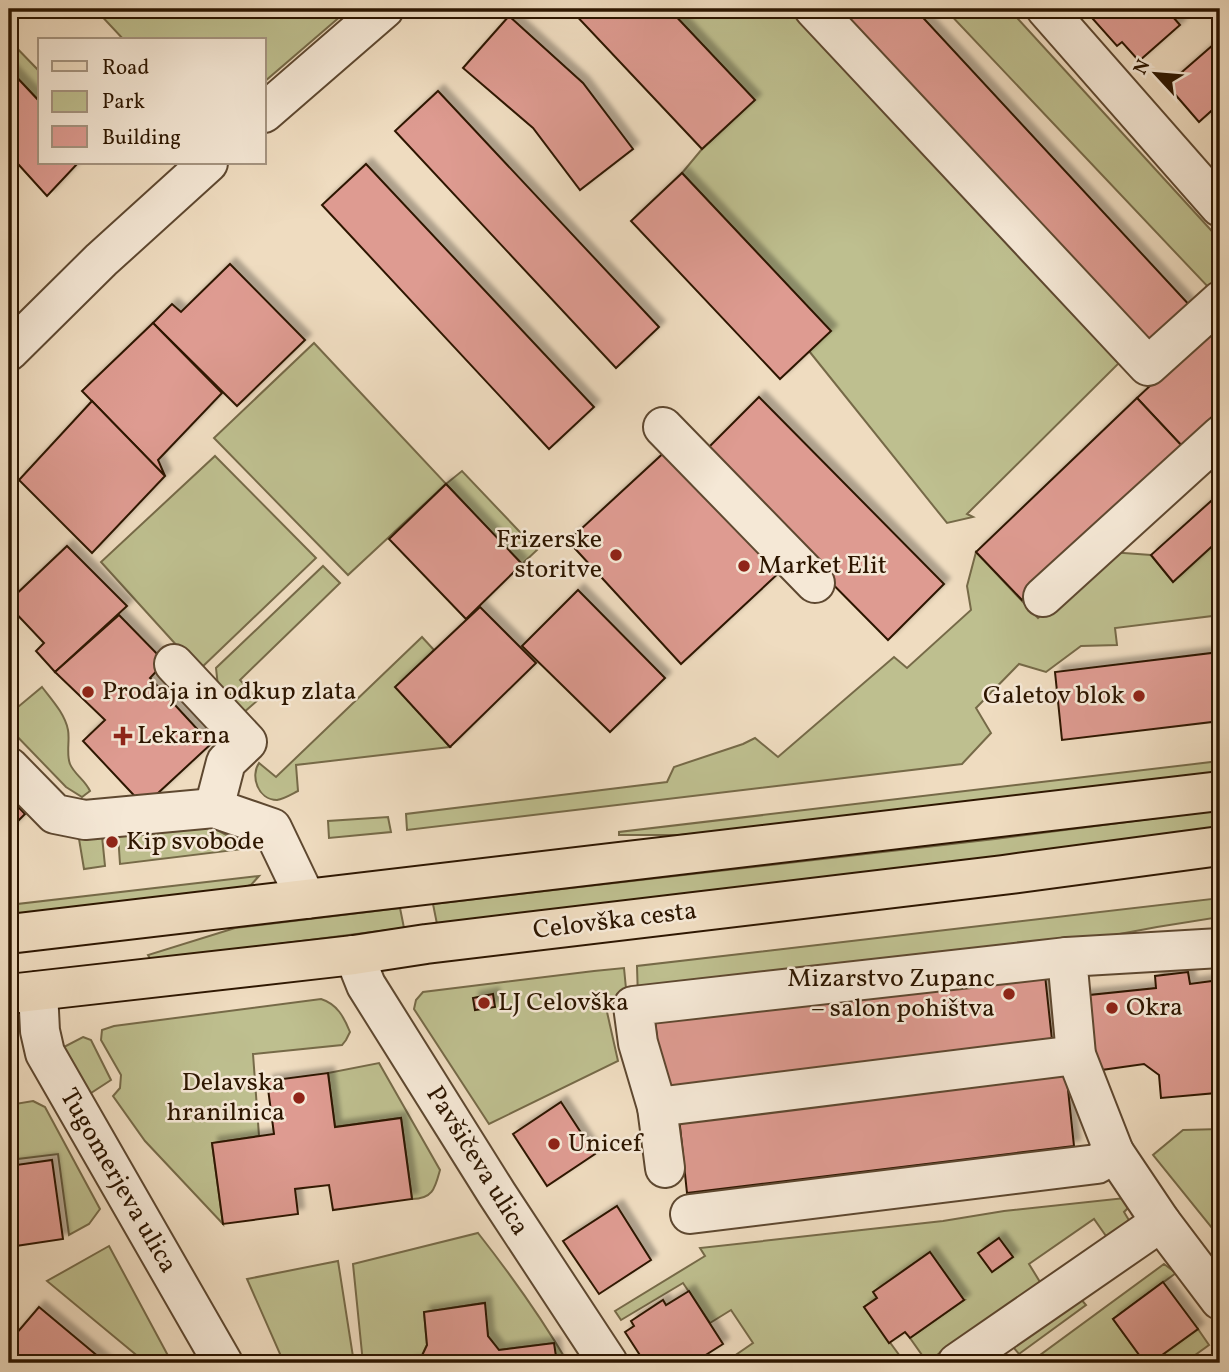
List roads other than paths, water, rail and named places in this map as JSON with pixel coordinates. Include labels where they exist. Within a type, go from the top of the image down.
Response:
[{"type":"main road","points":[[9,934],[1220,791]]},
{"type":"main road","name":"Celovška cesta","points":[[23,992],[354,955],[1220,846]]},
{"type":"street","points":[[266,111],[384,9]]},
{"type":"street","points":[[814,9],[1148,366],[1220,301]]},
{"type":"street","points":[[1046,9],[1220,207]]},
{"type":"street","points":[[9,351],[101,260],[207,164]]},
{"type":"street","points":[[663,427],[815,583]]},
{"type":"street","points":[[1043,597],[1220,436]]},
{"type":"street","points":[[174,664],[247,742],[226,762],[214,808]]},
{"type":"street","points":[[9,766],[55,814],[85,820],[214,808],[272,828],[306,899]]},
{"type":"street","points":[[665,1168],[657,1107],[638,1043],[633,1006],[1067,957],[1220,948]]},
{"type":"street","name":"Pavšičeva ulica","points":[[354,955],[366,985],[497,1194],[608,1363]]},
{"type":"street","points":[[1067,957],[1076,1055],[1114,1152],[1161,1222],[1220,1300]]},
{"type":"street","name":"Tugomerjeva ulica","points":[[23,992],[40,1031],[45,1053],[223,1363]]},
{"type":"street","points":[[657,1107],[1076,1055]]},
{"type":"street","points":[[690,1214],[1097,1164],[1114,1152]]},
{"type":"street","points":[[957,1363],[1161,1222]]},
{"type":"place","name":"Frizerske storitve","points":[[616,555]]},
{"type":"place","name":"Market Elit","points":[[744,566]]},
{"type":"place","name":"Prodaja in odkup zlata","points":[[88,692]]},
{"type":"place","name":"Galetov blok","points":[[1139,696]]},
{"type":"place","name":"Lekarna","points":[[123,736]]},
{"type":"place","name":"Kip svobode","points":[[112,842]]},
{"type":"place","name":"Mizarstvo Zupanc – salon pohištva","points":[[1009,994]]},
{"type":"place","name":"LJ Celovška","points":[[484,1003]]},
{"type":"place","name":"Okra","points":[[1112,1008]]},
{"type":"place","name":"Delavska hranilnica","points":[[299,1098]]},
{"type":"place","name":"Unicef","points":[[554,1144]]}]
